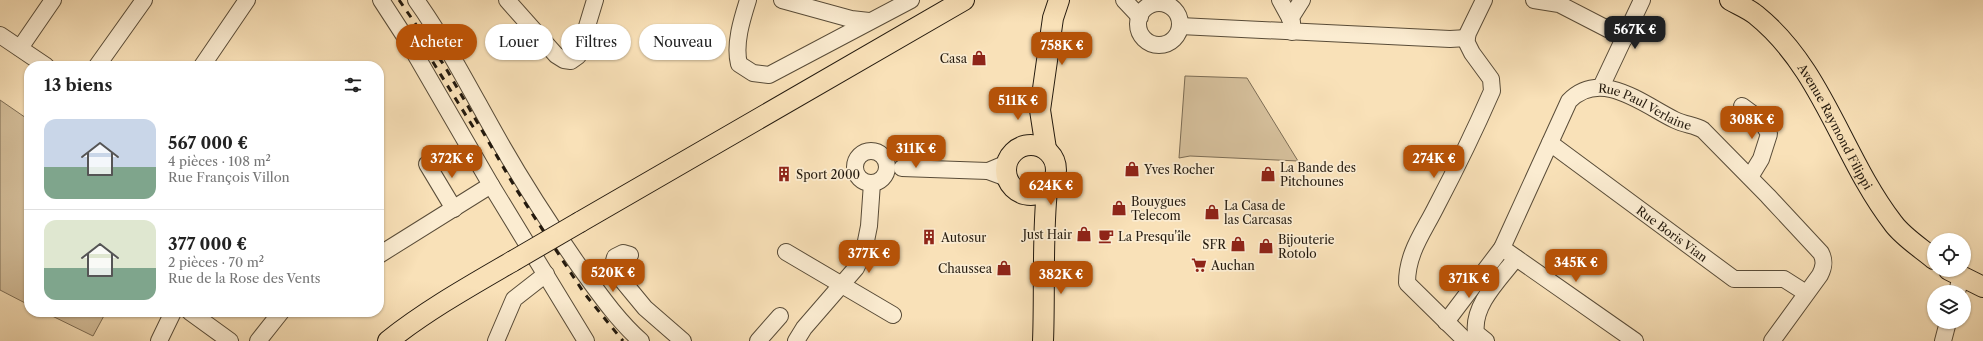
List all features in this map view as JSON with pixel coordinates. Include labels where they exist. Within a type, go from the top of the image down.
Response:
[{"type":"main road","points":[[388,341],[412,322],[452,296],[964,0]]},
{"type":"main road","name":"Avenue Raymond Filippi","points":[[1730,0],[1756,15],[1778,35],[1800,62],[1824,102],[1872,191],[1893,224],[1927,253]]},
{"type":"main road","points":[[1047,190],[1035,195],[1023,194],[1013,188],[1007,171],[1012,154],[1023,146],[1027,140],[1040,110],[1054,6]]},
{"type":"main road","points":[[1040,110],[1046,150]]},
{"type":"main road","points":[[1023,146],[1034,145],[1046,150],[1055,160],[1057,169],[1054,180],[1047,190],[1044,217],[1045,249],[1043,341]]},
{"type":"main road","points":[[1023,194],[1032,209],[1045,249]]},
{"type":"main road","points":[[1956,279],[1983,287]]},
{"type":"street","points":[[20,48],[53,0]]},
{"type":"street","points":[[101,61],[144,0]]},
{"type":"street","points":[[205,61],[247,0]]},
{"type":"street","points":[[381,0],[407,40],[491,185],[586,341]]},
{"type":"street","points":[[416,0],[437,30],[501,144],[545,218],[598,292],[641,341]]},
{"type":"street","points":[[507,0],[556,55],[564,60],[571,61],[578,56],[595,0]]},
{"type":"street","points":[[748,0],[736,54],[738,64],[753,73],[769,75],[911,0]]},
{"type":"street","points":[[782,0],[851,18],[869,21]]},
{"type":"street","points":[[1124,0],[1148,5],[1165,4],[1173,9],[1178,16],[1180,26],[1177,35],[1170,41],[1161,45],[1155,44],[1146,40],[1140,32],[1138,23],[1148,5]]},
{"type":"street","points":[[1280,0],[1291,25]]},
{"type":"street","points":[[1291,25],[1302,0]]},
{"type":"street","points":[[1466,341],[1407,283],[1407,268],[1411,254],[1436,208],[1492,91],[1491,78],[1472,53],[1466,41],[1484,0]]},
{"type":"street","points":[[1534,0],[1559,4],[1625,38]]},
{"type":"street","points":[[1602,87],[1642,0]]},
{"type":"street","points":[[1180,26],[1291,25],[1467,38]]},
{"type":"street","points":[[0,35],[39,61]]},
{"type":"street","name":"Rue Paul Verlaine","points":[[1446,322],[1502,248],[1569,101],[1577,92],[1602,87],[1629,95],[1675,120],[1690,126],[1697,126],[1714,140],[1750,177],[1806,236],[1824,259],[1823,268],[1772,341]]},
{"type":"street","points":[[1742,106],[1761,120],[1769,134],[1761,159],[1750,177]]},
{"type":"street","name":"Rue Boris Vian","points":[[1550,142],[1734,279],[1784,279],[1806,293]]},
{"type":"street","points":[[872,151],[880,154],[887,167],[880,181],[872,183],[865,182],[858,176],[855,167],[858,158],[865,152],[872,151]]},
{"type":"street","points":[[427,164],[454,209]]},
{"type":"street","points":[[887,167],[1007,171]]},
{"type":"street","points":[[796,341],[804,328],[856,268],[864,251],[869,226],[872,183]]},
{"type":"street","points":[[384,252],[491,185]]},
{"type":"street","points":[[1502,248],[1635,341]]},
{"type":"street","points":[[786,252],[892,315]]},
{"type":"street","points":[[630,255],[623,253],[615,257],[612,268],[645,308],[683,341]]},
{"type":"street","points":[[1486,341],[1476,333],[1476,314],[1483,302],[1516,258]]},
{"type":"street","points":[[496,341],[514,299],[546,274]]},
{"type":"street","points":[[758,341],[780,316]]},
{"type":"street","points":[[159,341],[171,317]]},
{"type":"street","points":[[197,317],[230,341]]},
{"type":"street","points":[[258,341],[277,317]]},
{"type":"street","points":[[1943,341],[1946,329]]},
{"type":"shaded area","points":[[1185,76],[1247,78],[1298,161],[1190,156],[1179,158]]},
{"type":"shaded area","points":[[0,100],[24,117],[24,302],[0,290]]},
{"type":"shaded area","points":[[54,317],[103,317],[93,336]]},
{"type":"railway","points":[[399,0],[444,65],[516,189],[584,293],[623,341]]},
{"type":"railway","points":[[432,60],[475,130]]},
{"type":"place","name":"Casa","points":[[979,58]]},
{"type":"place","name":"Yves Rocher","points":[[1132,169]]},
{"type":"place","name":"Sport 2000","points":[[784,174]]},
{"type":"place","name":"La Bande des Pitchounes","points":[[1268,174]]},
{"type":"place","name":"Bouygues Telecom","points":[[1119,208]]},
{"type":"place","name":"La Casa de las Carcasas","points":[[1212,212]]},
{"type":"place","name":"Just Hair","points":[[1084,234]]},
{"type":"place","name":"La Presqu'île","points":[[1106,236]]},
{"type":"place","name":"Autosur","points":[[929,237]]},
{"type":"place","name":"SFR","points":[[1238,244]]},
{"type":"place","name":"Bijouterie Rotolo","points":[[1266,246]]},
{"type":"place","name":"Auchan","points":[[1199,265]]},
{"type":"place","name":"Chaussea","points":[[1004,268]]}]
